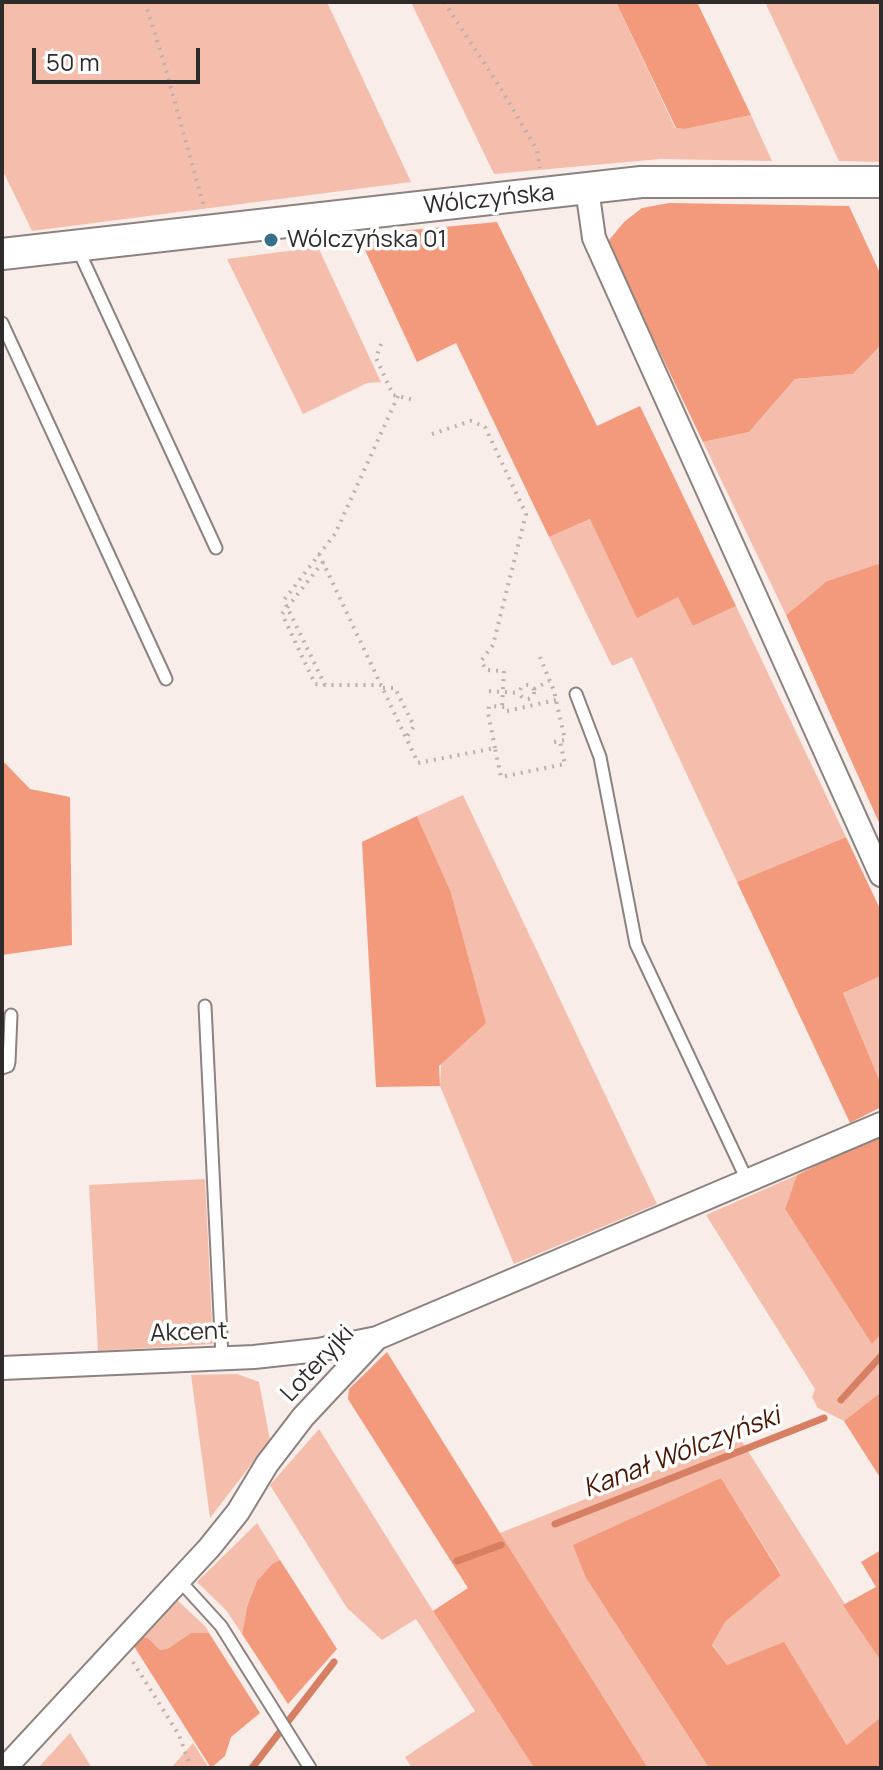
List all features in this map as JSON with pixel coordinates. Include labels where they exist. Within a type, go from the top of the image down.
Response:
[{"type":"street","name":"Wólczyńska","points":[[2,254],[641,182],[881,182]]},
{"type":"street","points":[[587,189],[594,238],[881,875]]},
{"type":"street","name":"Loteryjki","points":[[5,1768],[180,1581],[238,1512],[267,1464],[303,1417],[377,1338],[881,1124]]},
{"type":"street","name":"Akcent","points":[[2,1368],[254,1357],[318,1350],[377,1338]]},
{"type":"lane","points":[[76,246],[216,548]]},
{"type":"lane","points":[[2,323],[166,679]]},
{"type":"lane","points":[[576,694],[600,757],[636,944],[747,1180]]},
{"type":"lane","points":[[205,1006],[222,1357]]},
{"type":"lane","points":[[2,1068],[9,1062],[11,1015]]},
{"type":"lane","points":[[180,1581],[221,1626],[310,1768]]},
{"type":"path","points":[[145,2],[211,231]]},
{"type":"path","points":[[444,2],[537,150]]},
{"type":"path","points":[[381,344],[376,358],[393,395],[415,400]]},
{"type":"path","points":[[287,607],[284,600],[335,534],[398,396]]},
{"type":"path","points":[[432,434],[471,421],[485,427],[526,514],[493,645],[481,661],[486,670],[504,671],[502,706]]},
{"type":"path","points":[[319,554],[418,763],[495,748]]},
{"type":"path","points":[[323,562],[282,614],[315,684],[395,688],[414,726],[406,738]]},
{"type":"path","points":[[540,657],[556,700],[565,740],[549,743]]},
{"type":"path","points":[[534,689],[549,681]]},
{"type":"path","points":[[519,693],[526,685],[534,689]]},
{"type":"path","points":[[519,693],[522,698],[529,699],[534,696],[534,689]]},
{"type":"path","points":[[489,691],[519,693]]},
{"type":"path","points":[[556,700],[507,711],[506,707],[489,706],[501,777],[565,764],[560,741]]},
{"type":"path","points":[[115,1649],[126,1653],[132,1660],[179,1735],[191,1768]]},
{"type":"shaded area","points":[[2,2],[327,2],[411,182],[32,231],[2,169]]},
{"type":"shaded area","points":[[411,2],[616,2],[675,128],[685,129],[751,115],[772,161],[660,159],[494,174]]},
{"type":"shaded area","points":[[616,2],[697,2],[751,115],[685,129],[676,128]]},
{"type":"shaded area","points":[[765,2],[881,2],[881,162],[839,161]]},
{"type":"shaded area","points":[[669,203],[849,206],[881,275],[881,344],[853,374],[795,379],[749,432],[703,442],[619,267],[605,245],[624,222],[642,208]]},
{"type":"shaded area","points":[[497,222],[597,426],[640,406],[736,606],[693,626],[678,597],[637,618],[590,519],[549,537],[456,343],[417,362],[358,235]]},
{"type":"shaded area","points":[[318,247],[381,382],[367,383],[303,414],[227,259]]},
{"type":"shaded area","points":[[881,344],[881,563],[827,581],[786,615],[703,442],[749,432],[795,379],[853,374]]},
{"type":"shaded area","points":[[590,519],[679,597],[693,626],[736,606],[846,837],[737,882],[632,657],[612,666],[549,537]]},
{"type":"shaded area","points":[[881,563],[881,827],[786,615],[827,581]]},
{"type":"shaded area","points":[[2,760],[30,789],[70,797],[72,945],[2,955]]},
{"type":"shaded area","points":[[463,795],[657,1204],[514,1264],[440,1086],[450,890],[417,816]]},
{"type":"shaded area","points":[[417,816],[450,890],[486,1023],[439,1066],[440,1086],[376,1087],[362,842]]},
{"type":"shaded area","points":[[846,837],[881,911],[881,976],[843,993],[881,1084],[881,1107],[850,1123],[737,882]]},
{"type":"shaded area","points":[[881,976],[881,1084],[843,993]]},
{"type":"shaded area","points":[[881,1133],[881,1334],[872,1344],[785,1209],[797,1175]]},
{"type":"shaded area","points":[[797,1175],[785,1209],[872,1343],[881,1334],[881,1392],[844,1421],[818,1408],[812,1397],[815,1389],[706,1215]]},
{"type":"shaded area","points":[[205,1179],[213,1344],[98,1351],[89,1185]]},
{"type":"shaded area","points":[[387,1352],[648,1768],[534,1768],[433,1611],[468,1588],[348,1399],[349,1389]]},
{"type":"shaded area","points":[[237,1374],[259,1382],[270,1440],[210,1518],[191,1375]]},
{"type":"shaded area","points":[[881,1392],[881,1479],[844,1421]]},
{"type":"shaded area","points":[[319,1429],[534,1768],[412,1768],[405,1757],[475,1711],[416,1619],[382,1640],[347,1608],[270,1485]]},
{"type":"shaded area","points":[[741,1440],[881,1661],[881,1717],[848,1746],[784,1643],[727,1665],[712,1644],[725,1622],[781,1574],[721,1478],[586,1578],[709,1768],[648,1768],[500,1533]]},
{"type":"shaded area","points":[[721,1478],[781,1575],[725,1622],[712,1645],[727,1665],[784,1642],[847,1745],[881,1717],[881,1768],[709,1768],[586,1578],[573,1545]]},
{"type":"shaded area","points":[[257,1523],[280,1560],[272,1564],[257,1581],[247,1607],[242,1634],[226,1610],[197,1582]]},
{"type":"shaded area","points":[[881,1550],[881,1661],[843,1605],[876,1587],[861,1562]]},
{"type":"shaded area","points":[[280,1560],[337,1649],[288,1704],[242,1634],[247,1607],[257,1581],[272,1564]]},
{"type":"shaded area","points":[[177,1600],[209,1633],[191,1634],[160,1650],[140,1635]]},
{"type":"shaded area","points":[[191,1633],[209,1633],[260,1713],[231,1737],[225,1756],[211,1768],[132,1643],[140,1635],[160,1650],[169,1648]]},
{"type":"shaded area","points":[[70,1733],[92,1768],[38,1768]]},
{"type":"shaded area","points":[[193,1743],[209,1768],[171,1768]]},
{"type":"waterway","name":"Kanał Wólczyński","points":[[841,1400],[881,1356]]},
{"type":"waterway","name":"Kanał Wólczyński","points":[[555,1524],[824,1418]]},
{"type":"waterway","name":"Kanał Wólczyński","points":[[457,1561],[501,1545]]},
{"type":"waterway","name":"Kanał Wólczyński","points":[[252,1768],[334,1662]]},
{"type":"place","name":"Wólczyńska 01","points":[[271,240]]}]
